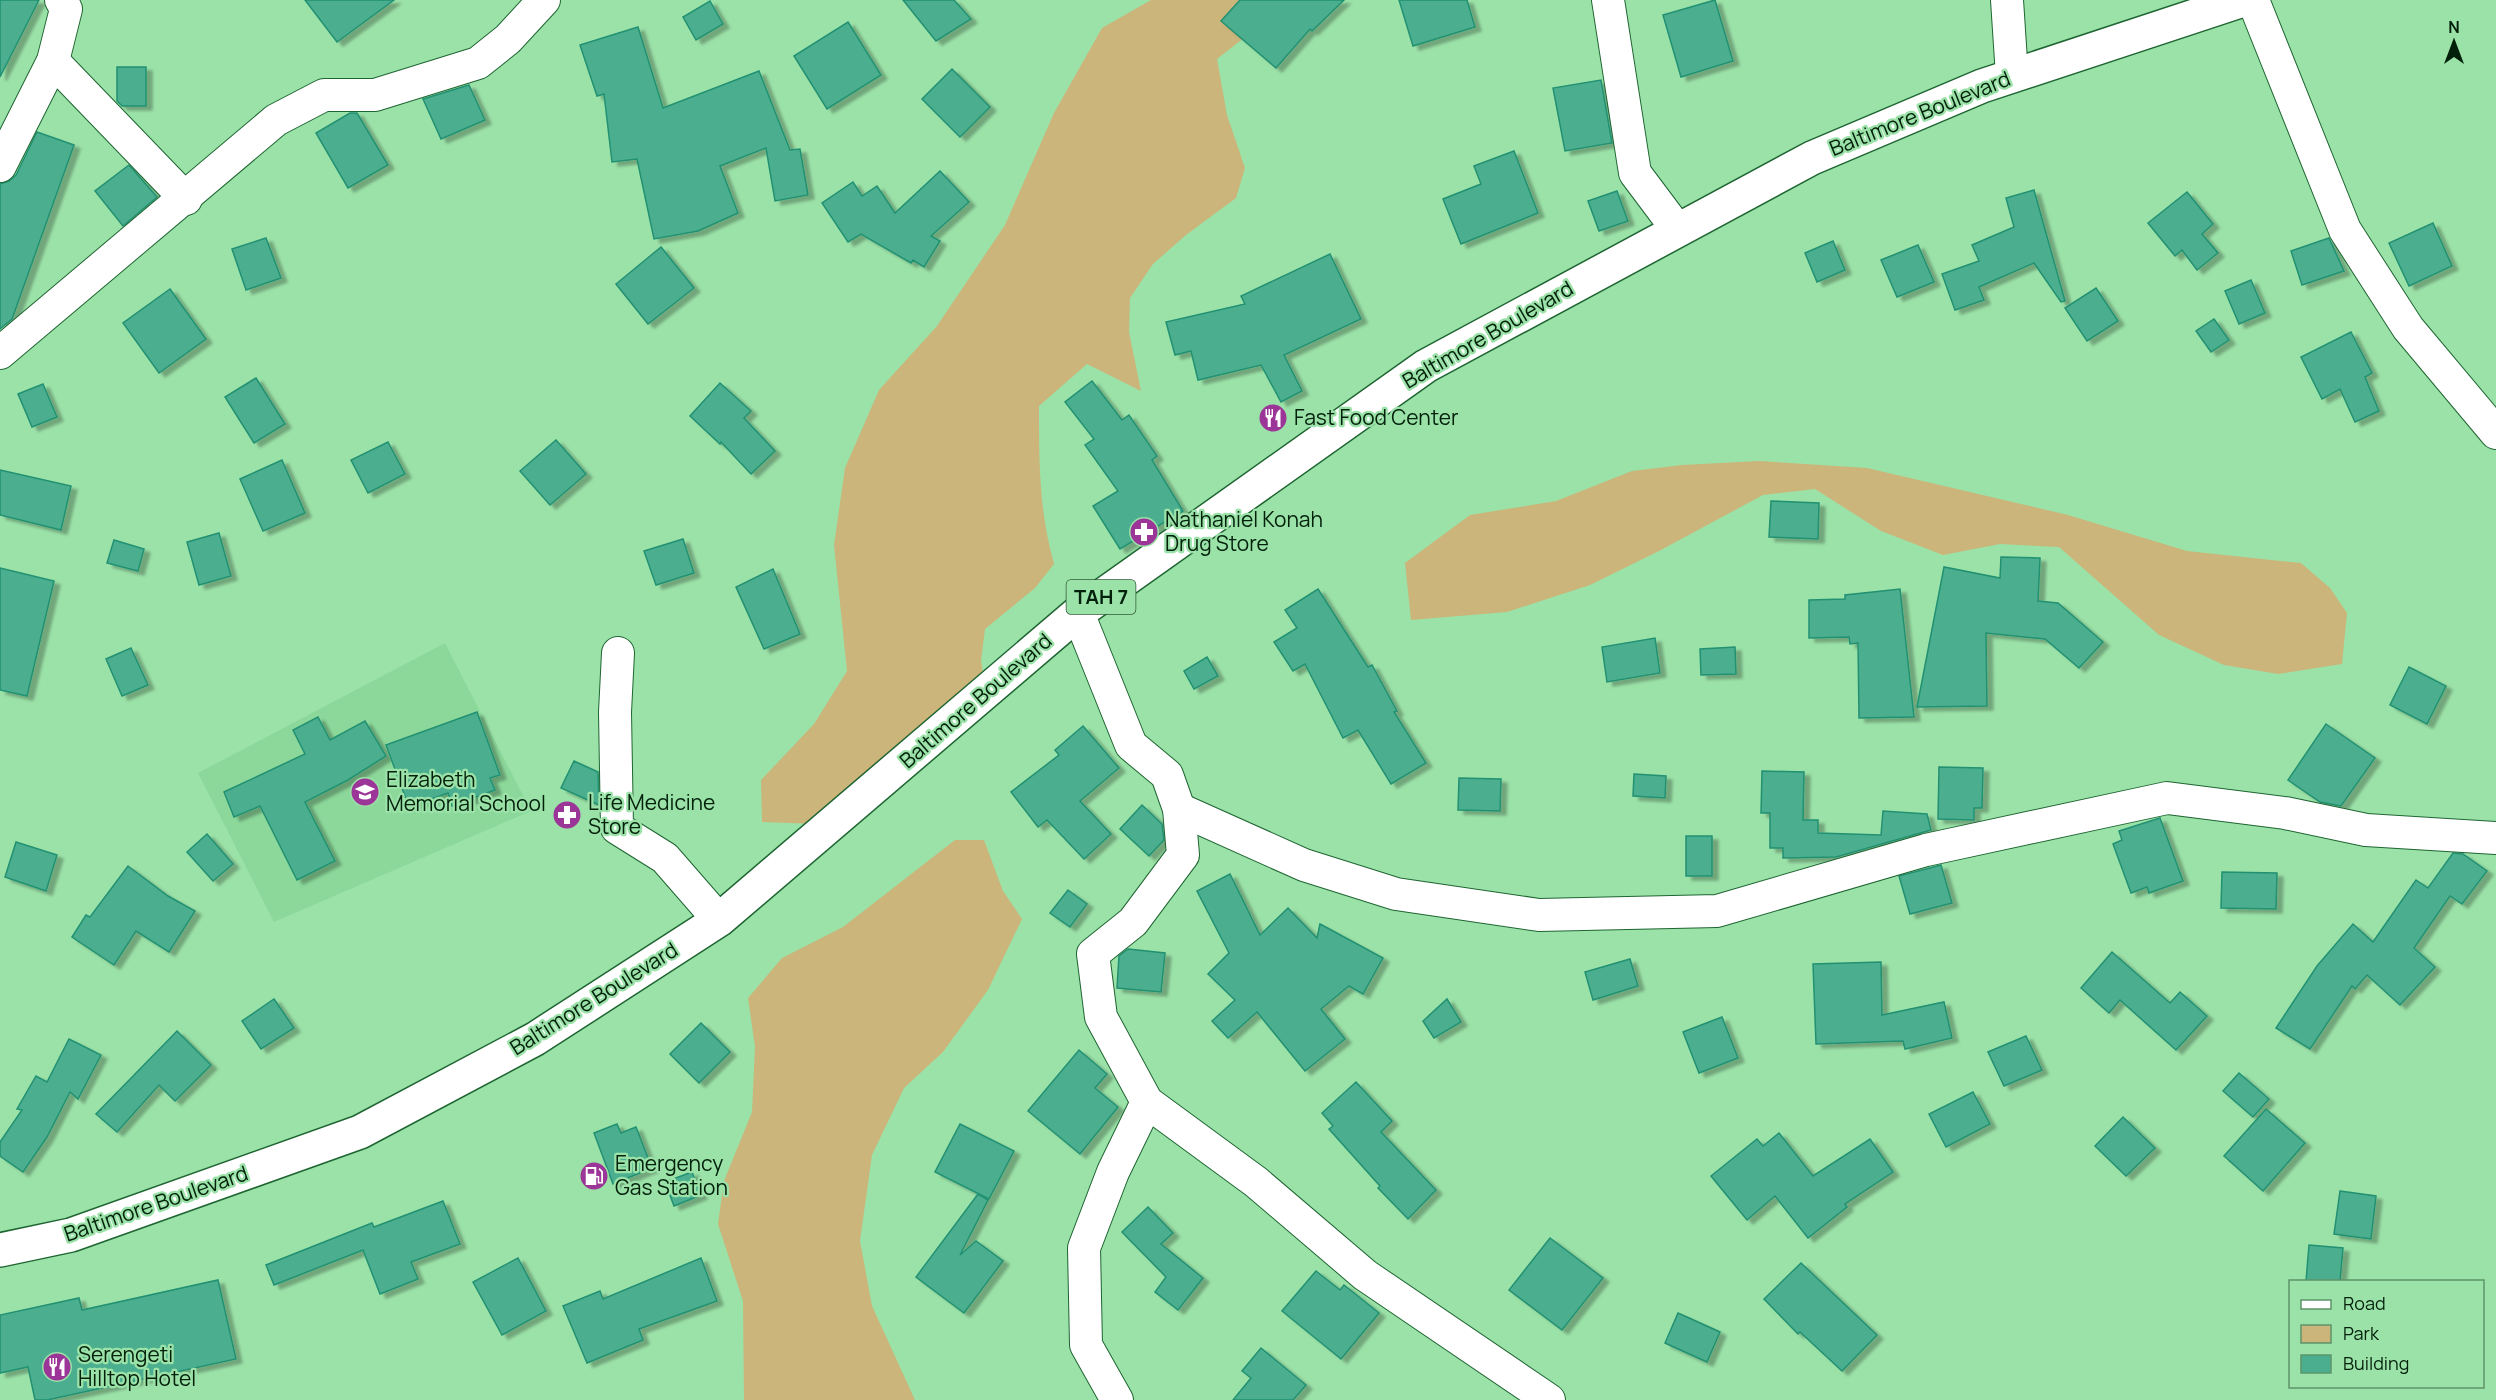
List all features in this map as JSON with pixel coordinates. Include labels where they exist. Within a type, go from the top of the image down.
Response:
[{"type":"highway","name":"Baltimore Boulevard","points":[[0,1250],[71,1235],[360,1132],[535,1039],[719,920],[1078,614],[1426,366],[1677,229],[1812,159],[1982,86],[2243,0]]},
{"type":"street","points":[[0,166],[53,61],[66,9],[61,0]]},
{"type":"street","points":[[2,349],[186,199],[217,168],[276,120],[324,95],[375,95],[477,63],[508,39],[544,0]]},
{"type":"street","points":[[1608,0],[1635,173],[1677,229]]},
{"type":"street","points":[[2007,0],[2012,76]]},
{"type":"street","points":[[2253,0],[2344,230],[2409,328],[2496,433]]},
{"type":"street","points":[[53,61],[186,199]]},
{"type":"street","points":[[1078,614],[1131,745],[1167,775],[1179,809],[1183,855],[1133,922],[1093,954],[1101,1017],[1147,1102],[1256,1182],[1365,1275],[1549,1400]]},
{"type":"street","points":[[618,653],[615,712],[617,828],[665,858],[719,920]]},
{"type":"street","points":[[1179,809],[1304,865],[1396,894],[1539,915],[1717,911],[1926,850],[2168,798],[2285,813],[2366,830],[2496,838]]},
{"type":"street","points":[[1117,1400],[1086,1345],[1084,1248],[1113,1172],[1147,1102]]},
{"type":"shaded area","name":"Elizabeth Memorial School","points":[[445,643],[531,811],[274,922],[198,773]]},
{"type":"green space","points":[[1151,0],[1284,0],[1277,12],[1217,59],[1227,115],[1245,168],[1236,198],[1186,235],[1153,264],[1130,298],[1129,332],[1141,391],[1087,364],[1039,406],[1043,505],[1054,564],[1035,588],[985,629],[981,661],[988,708],[842,825],[762,822],[761,780],[814,724],[847,671],[834,545],[845,468],[879,390],[937,326],[1005,225],[1054,113],[1102,28]]},
{"type":"green space","points":[[1759,461],[1867,468],[2068,515],[2187,551],[2301,563],[2330,588],[2347,613],[2342,664],[2278,674],[2224,665],[2159,635],[2059,547],[2000,544],[1943,555],[1881,531],[1815,489],[1763,495],[1590,585],[1507,612],[1411,620],[1405,563],[1470,515],[1556,501],[1632,471],[1682,465]]},
{"type":"green space","points":[[955,840],[984,840],[1003,891],[1022,919],[988,990],[943,1052],[904,1088],[872,1155],[860,1241],[872,1306],[915,1400],[744,1400],[743,1301],[718,1224],[724,1181],[752,1112],[755,1047],[748,998],[782,958],[843,927]]},
{"type":"building","points":[[0,0],[39,0],[0,77]]},
{"type":"building","points":[[305,0],[394,0],[337,42]]},
{"type":"building","points":[[903,0],[954,0],[971,19],[936,41]]},
{"type":"building","points":[[1240,0],[1344,0],[1312,31],[1310,29],[1276,68],[1221,21]]},
{"type":"building","points":[[1399,0],[1467,0],[1475,27],[1413,46]]},
{"type":"building","points":[[1715,0],[1733,61],[1681,77],[1663,15]]},
{"type":"building","points":[[710,1],[723,24],[696,40],[683,17]]},
{"type":"building","points":[[848,22],[881,75],[827,109],[794,56]]},
{"type":"building","points":[[638,27],[663,108],[759,71],[790,150],[800,149],[808,195],[775,201],[766,148],[720,166],[738,213],[698,231],[654,239],[637,159],[612,162],[604,94],[597,96],[580,45]]},
{"type":"building","points":[[117,67],[146,67],[146,106],[122,106],[117,101]]},
{"type":"building","points":[[952,69],[990,107],[960,137],[922,99]]},
{"type":"building","points":[[1601,80],[1612,143],[1565,151],[1553,88]]},
{"type":"building","points":[[469,85],[485,120],[441,139],[423,99]]},
{"type":"building","points":[[350,113],[357,113],[388,165],[348,188],[316,133]]},
{"type":"building","points":[[37,132],[74,145],[12,319],[0,329],[0,184],[16,175]]},
{"type":"building","points":[[1514,151],[1538,213],[1461,244],[1443,199],[1481,184],[1474,166]]},
{"type":"building","points":[[129,165],[157,197],[123,226],[95,191]]},
{"type":"building","points":[[940,171],[969,202],[931,236],[940,241],[924,267],[913,260],[911,263],[861,234],[848,242],[822,203],[853,182],[862,196],[877,186],[895,213]]},
{"type":"building","points":[[2034,190],[2065,301],[2061,302],[2034,263],[1979,287],[1984,300],[1955,310],[1942,274],[1979,261],[1972,245],[2014,227],[2006,198]]},
{"type":"building","points":[[1617,191],[1628,221],[1599,231],[1588,201]]},
{"type":"building","points":[[2187,192],[2213,224],[2202,234],[2218,253],[2197,270],[2182,250],[2175,256],[2148,223]]},
{"type":"building","points":[[2433,223],[2452,266],[2409,286],[2389,243]]},
{"type":"building","points":[[266,238],[281,278],[246,290],[232,249]]},
{"type":"building","points":[[2329,238],[2344,271],[2302,285],[2291,251]]},
{"type":"building","points":[[1833,241],[1845,270],[1817,282],[1805,253]]},
{"type":"building","points":[[1918,245],[1934,282],[1897,297],[1881,260]]},
{"type":"building","points":[[661,247],[694,288],[648,324],[616,284]]},
{"type":"building","points":[[1330,254],[1361,319],[1284,355],[1302,391],[1281,402],[1261,365],[1198,380],[1191,351],[1175,355],[1166,322],[1245,304],[1241,296]]},
{"type":"building","points":[[2251,280],[2265,313],[2239,324],[2225,291]]},
{"type":"building","points":[[2096,288],[2118,321],[2087,341],[2065,308]]},
{"type":"building","points":[[170,289],[206,339],[159,373],[123,323]]},
{"type":"building","points":[[2214,319],[2229,340],[2211,352],[2196,331]]},
{"type":"building","points":[[2351,332],[2372,373],[2365,377],[2379,411],[2355,422],[2340,389],[2322,399],[2301,357]]},
{"type":"building","points":[[256,378],[285,424],[254,443],[225,397]]},
{"type":"building","points":[[1092,381],[1122,420],[1129,415],[1157,456],[1152,460],[1183,511],[1120,549],[1093,506],[1118,491],[1085,445],[1094,439],[1065,402]]},
{"type":"building","points":[[720,383],[751,411],[744,418],[775,451],[751,474],[721,442],[720,444],[690,416]]},
{"type":"building","points":[[43,384],[57,417],[32,427],[18,394]]},
{"type":"building","points":[[556,440],[586,474],[550,505],[520,471]]},
{"type":"building","points":[[388,442],[405,474],[368,493],[351,460]]},
{"type":"building","points":[[282,460],[305,513],[263,531],[240,479]]},
{"type":"building","points":[[0,470],[71,486],[61,530],[0,515]]},
{"type":"building","points":[[1771,501],[1819,503],[1818,539],[1769,537]]},
{"type":"building","points":[[219,533],[231,576],[199,585],[187,542]]},
{"type":"building","points":[[683,539],[694,573],[656,585],[644,551]]},
{"type":"building","points":[[114,540],[144,549],[138,571],[107,563]]},
{"type":"building","points":[[2001,557],[2040,558],[2038,601],[2058,603],[2103,642],[2079,668],[2045,639],[1986,633],[1987,706],[1917,707],[1944,567],[2000,578]]},
{"type":"building","points":[[0,568],[54,581],[27,696],[0,690]]},
{"type":"building","points":[[773,569],[800,634],[764,649],[736,587]]},
{"type":"building","points":[[1318,589],[1368,667],[1372,665],[1397,711],[1394,712],[1426,763],[1391,784],[1358,730],[1343,738],[1305,664],[1293,671],[1274,642],[1297,628],[1285,610]]},
{"type":"building","points":[[1900,589],[1914,717],[1859,718],[1858,643],[1850,644],[1849,637],[1809,638],[1809,600],[1845,599],[1845,595]]},
{"type":"building","points":[[1655,638],[1660,673],[1607,682],[1602,647]]},
{"type":"building","points":[[1735,647],[1736,674],[1701,675],[1700,649]]},
{"type":"building","points":[[131,648],[148,685],[122,696],[106,659]]},
{"type":"building","points":[[1207,657],[1218,676],[1194,689],[1184,671]]},
{"type":"building","points":[[2409,667],[2446,686],[2427,724],[2390,705]]},
{"type":"building","points":[[477,712],[500,775],[490,778],[495,790],[452,806],[448,793],[409,807],[386,745]]},
{"type":"building","points":[[318,717],[330,740],[365,721],[386,756],[348,780],[305,802],[335,861],[297,880],[260,806],[234,817],[224,792],[305,754],[293,730]]},
{"type":"building","points":[[2326,724],[2375,758],[2341,806],[2320,802],[2288,780]]},
{"type":"building","points":[[1083,726],[1119,768],[1080,801],[1111,834],[1084,859],[1047,820],[1038,827],[1011,792],[1059,755],[1055,750]]},
{"type":"building","points":[[574,761],[598,772],[599,805],[561,788]]},
{"type":"building","points":[[1939,767],[1983,768],[1982,808],[1974,808],[1974,820],[1938,819]]},
{"type":"building","points":[[1762,771],[1804,772],[1803,820],[1818,820],[1818,833],[1881,835],[1883,811],[1927,814],[1931,830],[1836,857],[1783,858],[1783,848],[1770,848],[1770,813],[1761,813]]},
{"type":"building","points":[[1634,774],[1666,776],[1665,798],[1633,796]]},
{"type":"building","points":[[1459,778],[1501,779],[1500,811],[1458,810]]},
{"type":"building","points":[[1142,805],[1162,824],[1164,840],[1149,856],[1120,829]]},
{"type":"building","points":[[2160,818],[2183,881],[2149,893],[2147,887],[2131,893],[2113,844],[2122,840],[2119,831]]},
{"type":"building","points":[[207,834],[233,864],[213,881],[187,852]]},
{"type":"building","points":[[1686,836],[1712,836],[1712,876],[1686,876]]},
{"type":"building","points":[[16,842],[57,855],[46,891],[5,877]]},
{"type":"building","points":[[2453,853],[2463,854],[2487,871],[2462,904],[2450,896],[2414,948],[2435,967],[2400,1005],[2367,975],[2355,989],[2352,986],[2310,1049],[2276,1028],[2317,966],[2353,924],[2373,942],[2416,880],[2428,888]]},
{"type":"building","points":[[1941,865],[1952,903],[1910,914],[1899,876]]},
{"type":"building","points":[[128,866],[168,896],[195,911],[169,952],[136,931],[114,965],[72,937],[86,915],[90,917]]},
{"type":"building","points":[[2222,872],[2277,873],[2276,909],[2221,908]]},
{"type":"building","points":[[1230,874],[1260,935],[1288,908],[1317,938],[1320,924],[1383,958],[1363,994],[1349,986],[1321,1009],[1345,1039],[1305,1071],[1257,1012],[1228,1038],[1212,1021],[1235,1000],[1208,974],[1229,953],[1197,891]]},
{"type":"building","points":[[1068,890],[1087,904],[1070,927],[1050,913]]},
{"type":"building","points":[[1128,949],[1165,953],[1161,992],[1117,988],[1119,956]]},
{"type":"building","points":[[2112,952],[2170,1003],[2180,992],[2207,1016],[2176,1050],[2120,1000],[2109,1013],[2081,988]]},
{"type":"building","points":[[1630,959],[1638,986],[1593,1000],[1585,972]]},
{"type":"building","points":[[1881,962],[1882,1015],[1944,1002],[1952,1038],[1905,1049],[1903,1041],[1816,1044],[1813,964]]},
{"type":"building","points":[[274,999],[294,1028],[261,1049],[242,1021]]},
{"type":"building","points":[[1447,999],[1461,1022],[1434,1038],[1423,1021]]},
{"type":"building","points":[[1722,1017],[1738,1058],[1699,1073],[1683,1032]]},
{"type":"building","points":[[701,1023],[730,1052],[699,1083],[670,1054]]},
{"type":"building","points":[[177,1031],[211,1065],[175,1101],[159,1085],[117,1132],[96,1114]]},
{"type":"building","points":[[2026,1036],[2042,1070],[2004,1086],[1988,1052]]},
{"type":"building","points":[[69,1039],[101,1055],[78,1099],[70,1092],[47,1137],[23,1172],[0,1156],[0,1142],[22,1110],[17,1109],[36,1076],[47,1082]]},
{"type":"building","points":[[1079,1050],[1107,1074],[1095,1088],[1118,1107],[1080,1154],[1028,1111]]},
{"type":"building","points":[[2239,1073],[2269,1099],[2253,1117],[2223,1091]]},
{"type":"building","points":[[1356,1082],[1392,1121],[1381,1132],[1436,1190],[1408,1219],[1378,1188],[1380,1186],[1329,1129],[1333,1126],[1322,1113]]},
{"type":"building","points":[[1973,1092],[1990,1124],[1946,1147],[1929,1114]]},
{"type":"building","points":[[2266,1109],[2305,1143],[2263,1191],[2224,1156]]},
{"type":"building","points":[[2123,1117],[2155,1148],[2126,1176],[2095,1146]]},
{"type":"building","points":[[617,1124],[621,1133],[636,1127],[652,1168],[613,1184],[594,1133]]},
{"type":"building","points":[[960,1124],[1014,1151],[989,1199],[935,1172]]},
{"type":"building","points":[[1779,1133],[1813,1176],[1870,1139],[1893,1172],[1845,1204],[1847,1207],[1808,1238],[1775,1196],[1747,1220],[1711,1176],[1757,1139],[1763,1146]]},
{"type":"building","points":[[692,1172],[701,1195],[674,1206],[665,1182]]},
{"type":"building","points":[[2340,1191],[2376,1196],[2371,1239],[2334,1234]]},
{"type":"building","points":[[978,1194],[988,1200],[960,1255],[976,1241],[1003,1261],[964,1313],[916,1277]]},
{"type":"building","points":[[443,1201],[460,1244],[411,1262],[418,1279],[380,1294],[363,1250],[274,1285],[266,1265],[372,1223],[374,1227]]},
{"type":"building","points":[[1148,1207],[1173,1233],[1161,1244],[1203,1278],[1178,1310],[1155,1292],[1166,1277],[1122,1232]]},
{"type":"building","points":[[1550,1238],[1603,1278],[1562,1330],[1509,1290]]},
{"type":"building","points":[[2309,1245],[2343,1248],[2340,1280],[2306,1280]]},
{"type":"building","points":[[518,1258],[546,1311],[502,1335],[473,1282]]},
{"type":"building","points":[[701,1258],[717,1301],[639,1329],[643,1340],[587,1363],[563,1306],[600,1291],[603,1299]]},
{"type":"building","points":[[1801,1263],[1877,1335],[1842,1371],[1800,1332],[1798,1334],[1764,1299]]},
{"type":"building","points":[[1316,1271],[1340,1290],[1344,1285],[1379,1313],[1341,1359],[1282,1311]]},
{"type":"building","points":[[218,1280],[236,1359],[47,1400],[35,1400],[28,1367],[0,1373],[0,1315],[79,1298],[82,1310]]},
{"type":"building","points":[[1678,1313],[1720,1332],[1707,1362],[1665,1343]]},
{"type":"building","points":[[1261,1348],[1306,1385],[1293,1400],[1233,1400],[1251,1378],[1242,1371]]},
{"type":"place","name":"Fast Food Center","points":[[1273,418]]},
{"type":"place","name":"Nathaniel Konah Drug Store","points":[[1144,532]]},
{"type":"place","name":"Elizabeth Memorial School","points":[[365,792]]},
{"type":"place","name":"Life Medicine Store","points":[[567,815]]},
{"type":"place","name":"Emergency Gas Station","points":[[594,1176]]},
{"type":"place","name":"Serengeti Hilltop Hotel","points":[[57,1367]]}]
